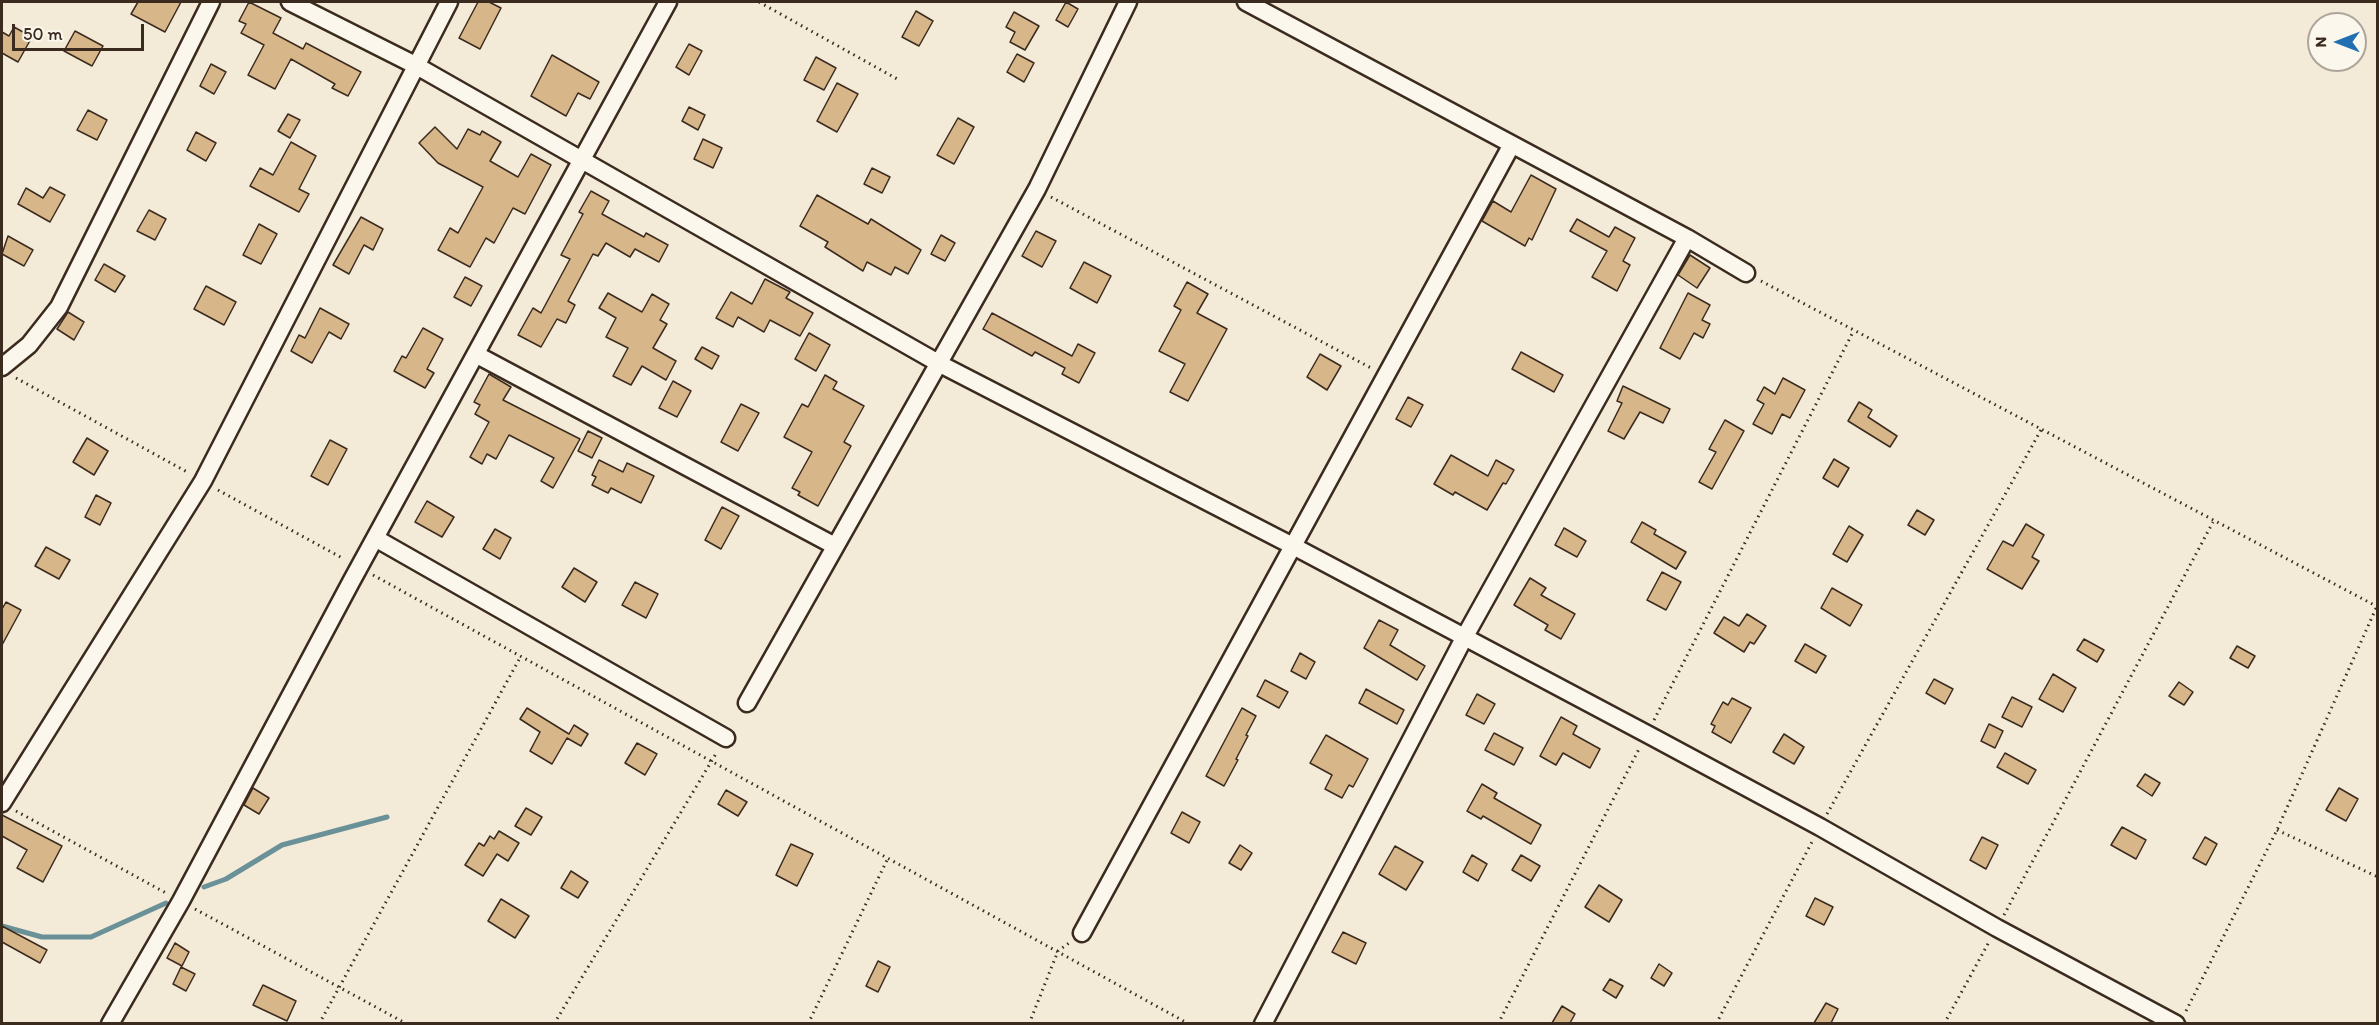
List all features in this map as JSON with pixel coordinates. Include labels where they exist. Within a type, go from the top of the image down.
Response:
[{"type":"street","points":[[7,371],[59,307],[211,2]]},
{"type":"street","points":[[290,2],[415,65],[940,364],[1293,546],[1647,734],[1820,827],[1997,928],[2180,1018]]},
{"type":"street","points":[[2,803],[203,481],[449,2]]},
{"type":"street","points":[[110,1023],[181,901],[359,567],[477,355],[668,2]]},
{"type":"street","points":[[747,703],[1037,189],[1128,2]]},
{"type":"street","points":[[1246,2],[1511,146],[1687,238],[1746,273]]},
{"type":"street","points":[[1082,933],[1511,146]]},
{"type":"street","points":[[1263,1023],[1464,638],[1687,238]]},
{"type":"street","points":[[477,355],[835,546]]},
{"type":"street","points":[[375,538],[726,738]]},
{"type":"path","points":[[759,2],[899,80]]},
{"type":"path","points":[[1037,189],[1385,376]]},
{"type":"path","points":[[1746,273],[2213,522],[2377,606],[2277,830],[2180,1018]]},
{"type":"path","points":[[1498,1023],[1853,332]]},
{"type":"path","points":[[7,371],[520,656],[1190,1023]]},
{"type":"path","points":[[1716,1023],[1820,827],[2041,430]]},
{"type":"path","points":[[1944,1023],[2213,522]]},
{"type":"path","points":[[319,1023],[520,656]]},
{"type":"path","points":[[554,1023],[726,738]]},
{"type":"path","points":[[2,803],[407,1023]]},
{"type":"path","points":[[2277,830],[2378,877]]},
{"type":"path","points":[[808,1023],[888,858]]},
{"type":"path","points":[[1029,1023],[1058,951],[1082,933]]},
{"type":"building","points":[[138,2],[181,2],[165,32],[131,14]]},
{"type":"building","points":[[249,2],[281,18],[273,33],[303,49],[306,43],[361,72],[348,96],[332,88],[335,84],[291,59],[275,89],[248,75],[264,45],[241,33],[246,24],[239,21]]},
{"type":"building","points":[[478,2],[489,2],[501,8],[480,49],[459,38]]},
{"type":"building","points":[[1066,2],[1078,9],[1068,27],[1056,20]]},
{"type":"building","points":[[916,11],[933,21],[919,46],[902,37]]},
{"type":"building","points":[[1014,12],[1039,26],[1025,50],[1010,42],[1015,32],[1006,27]]},
{"type":"building","points":[[14,27],[32,37],[18,62],[2,53],[2,32],[9,36]]},
{"type":"building","points":[[75,31],[103,46],[92,66],[64,51]]},
{"type":"building","points":[[689,44],[702,51],[689,75],[676,67]]},
{"type":"building","points":[[1017,54],[1034,63],[1024,82],[1007,72]]},
{"type":"building","points":[[552,55],[599,82],[590,99],[578,93],[566,116],[531,96]]},
{"type":"building","points":[[816,57],[836,68],[824,90],[804,80]]},
{"type":"building","points":[[211,64],[226,72],[214,94],[200,86]]},
{"type":"building","points":[[837,83],[858,94],[837,132],[817,121]]},
{"type":"building","points":[[689,107],[705,115],[698,130],[682,121]]},
{"type":"building","points":[[88,110],[107,120],[97,140],[77,130]]},
{"type":"building","points":[[288,114],[300,120],[290,138],[278,131]]},
{"type":"building","points":[[958,118],[974,127],[954,164],[937,155]]},
{"type":"building","points":[[435,127],[457,149],[468,129],[480,135],[482,131],[501,142],[490,161],[518,177],[531,154],[551,165],[525,214],[513,208],[494,243],[486,238],[470,267],[438,250],[450,228],[458,233],[483,187],[438,163],[419,143]]},
{"type":"building","points":[[196,132],[216,143],[206,161],[187,150]]},
{"type":"building","points":[[703,139],[722,148],[713,168],[694,159]]},
{"type":"building","points":[[291,142],[316,156],[299,189],[309,194],[299,212],[250,186],[260,168],[273,175]]},
{"type":"building","points":[[872,168],[890,177],[882,193],[864,184]]},
{"type":"building","points":[[1531,175],[1556,189],[1532,240],[1529,238],[1525,246],[1482,221],[1493,201],[1511,212]]},
{"type":"building","points":[[50,187],[65,195],[50,222],[18,204],[26,188],[43,198]]},
{"type":"building","points":[[591,191],[609,201],[602,214],[644,237],[646,233],[668,245],[659,262],[635,249],[630,257],[606,243],[598,256],[593,254],[568,301],[575,305],[566,323],[557,319],[541,347],[518,335],[533,308],[541,313],[570,259],[561,255],[583,214],[579,212]]},
{"type":"building","points":[[817,195],[868,224],[871,219],[921,250],[908,274],[895,267],[891,275],[867,262],[863,271],[825,247],[828,242],[800,226]]},
{"type":"building","points":[[149,210],[166,219],[155,240],[137,231]]},
{"type":"building","points":[[361,217],[383,229],[373,250],[364,245],[349,274],[333,265]]},
{"type":"building","points":[[1577,219],[1609,237],[1615,227],[1635,238],[1623,261],[1630,265],[1617,291],[1592,277],[1607,251],[1570,231]]},
{"type":"building","points":[[259,224],[277,234],[261,264],[243,255]]},
{"type":"building","points":[[1036,231],[1056,241],[1042,267],[1022,256]]},
{"type":"building","points":[[941,235],[955,243],[945,261],[931,254]]},
{"type":"building","points":[[8,236],[33,250],[24,266],[2,254]]},
{"type":"building","points":[[1690,255],[1710,268],[1697,288],[1678,275]]},
{"type":"building","points":[[1084,262],[1111,276],[1097,303],[1070,288]]},
{"type":"building","points":[[104,264],[125,276],[115,292],[95,280]]},
{"type":"building","points":[[465,277],[482,286],[471,306],[454,297]]},
{"type":"building","points":[[765,279],[790,292],[786,298],[813,313],[800,336],[770,320],[764,332],[738,317],[733,327],[716,318],[731,292],[752,304]]},
{"type":"building","points":[[1187,282],[1208,294],[1197,313],[1227,329],[1188,401],[1170,392],[1185,364],[1159,351],[1181,310],[1174,306]]},
{"type":"building","points":[[206,286],[236,302],[224,325],[194,309]]},
{"type":"building","points":[[608,293],[642,312],[652,294],[669,304],[660,320],[667,324],[653,348],[676,361],[666,380],[642,366],[631,385],[613,376],[628,348],[606,337],[616,318],[599,308]]},
{"type":"building","points":[[1688,293],[1710,305],[1702,320],[1710,324],[1703,338],[1694,333],[1680,359],[1660,348]]},
{"type":"building","points":[[320,308],[349,324],[341,339],[329,332],[312,363],[291,351],[299,335],[305,338]]},
{"type":"building","points":[[68,312],[84,322],[74,340],[57,329]]},
{"type":"building","points":[[992,313],[1072,356],[1078,344],[1095,353],[1079,383],[1062,374],[1065,368],[1035,352],[1032,356],[983,329]]},
{"type":"building","points":[[423,328],[443,339],[427,369],[434,373],[425,388],[394,371],[402,356],[406,358]]},
{"type":"building","points":[[809,333],[830,345],[816,371],[795,359]]},
{"type":"building","points":[[702,347],[719,356],[712,369],[695,359]]},
{"type":"building","points":[[1521,352],[1563,375],[1554,392],[1512,369]]},
{"type":"building","points":[[1320,354],[1341,366],[1327,390],[1307,377]]},
{"type":"building","points":[[489,374],[511,387],[503,400],[580,439],[553,488],[541,481],[554,458],[509,435],[496,459],[487,454],[482,464],[470,457],[489,422],[475,414],[480,405],[474,402]]},
{"type":"building","points":[[825,375],[837,382],[833,389],[864,406],[844,442],[851,446],[818,506],[798,495],[800,492],[792,488],[812,452],[784,437],[802,404],[808,407]]},
{"type":"building","points":[[1783,378],[1805,390],[1790,418],[1782,414],[1772,434],[1753,424],[1764,404],[1757,400],[1764,387],[1775,394]]},
{"type":"building","points":[[673,381],[691,391],[677,417],[659,408]]},
{"type":"building","points":[[1623,386],[1670,409],[1663,423],[1640,412],[1624,439],[1608,431],[1622,403],[1617,401]]},
{"type":"building","points":[[1408,397],[1423,405],[1411,427],[1396,419]]},
{"type":"building","points":[[1859,402],[1872,410],[1868,417],[1897,436],[1890,447],[1848,421]]},
{"type":"building","points":[[741,404],[759,413],[738,451],[721,442]]},
{"type":"building","points":[[1725,420],[1744,431],[1712,489],[1699,482],[1716,452],[1709,449]]},
{"type":"building","points":[[588,431],[602,438],[592,458],[578,451]]},
{"type":"building","points":[[87,438],[108,451],[94,475],[73,462]]},
{"type":"building","points":[[330,440],[347,449],[328,485],[311,476]]},
{"type":"building","points":[[1451,455],[1488,476],[1496,460],[1514,470],[1506,484],[1503,483],[1487,510],[1455,492],[1453,495],[1434,484]]},
{"type":"building","points":[[1834,459],[1849,468],[1838,487],[1823,478]]},
{"type":"building","points":[[599,460],[623,472],[627,463],[654,476],[641,503],[611,488],[608,493],[592,485],[596,477],[592,475]]},
{"type":"building","points":[[96,495],[111,503],[100,525],[85,517]]},
{"type":"building","points":[[427,501],[454,517],[442,537],[415,522]]},
{"type":"building","points":[[722,507],[739,516],[721,549],[705,540]]},
{"type":"building","points":[[1917,510],[1934,520],[1925,535],[1908,525]]},
{"type":"building","points":[[1642,522],[1656,530],[1654,534],[1686,552],[1676,569],[1631,542]]},
{"type":"building","points":[[2026,524],[2044,535],[2032,557],[2039,561],[2022,589],[1987,569],[2003,541],[2013,546]]},
{"type":"building","points":[[1849,526],[1863,535],[1847,562],[1833,554]]},
{"type":"building","points":[[1564,528],[1586,541],[1577,557],[1555,545]]},
{"type":"building","points":[[495,529],[511,538],[500,559],[483,549]]},
{"type":"building","points":[[46,547],[70,560],[59,579],[35,566]]},
{"type":"building","points":[[574,568],[597,582],[585,602],[562,587]]},
{"type":"building","points":[[1662,572],[1681,582],[1666,610],[1647,600]]},
{"type":"building","points":[[1530,578],[1546,588],[1541,595],[1575,614],[1561,639],[1545,630],[1548,625],[1514,605]]},
{"type":"building","points":[[635,582],[658,594],[646,618],[622,605]]},
{"type":"building","points":[[1832,588],[1862,605],[1850,626],[1821,608]]},
{"type":"building","points":[[6,602],[21,610],[2,645],[2,609]]},
{"type":"building","points":[[1747,614],[1766,626],[1754,644],[1750,642],[1744,652],[1714,633],[1724,617],[1739,626]]},
{"type":"building","points":[[1379,620],[1398,630],[1390,645],[1425,666],[1417,680],[1364,648]]},
{"type":"building","points":[[2084,639],[2104,650],[2097,662],[2077,650]]},
{"type":"building","points":[[1805,644],[1826,656],[1816,673],[1795,661]]},
{"type":"building","points":[[2237,646],[2255,656],[2248,668],[2230,658]]},
{"type":"building","points":[[1300,653],[1315,662],[1306,679],[1291,671]]},
{"type":"building","points":[[2053,674],[2076,688],[2063,712],[2039,699]]},
{"type":"building","points":[[1934,679],[1953,689],[1945,704],[1926,693]]},
{"type":"building","points":[[1265,680],[1288,692],[1279,708],[1257,696]]},
{"type":"building","points":[[2179,682],[2193,692],[2184,705],[2169,696]]},
{"type":"building","points":[[1366,689],[1404,710],[1397,724],[1359,703]]},
{"type":"building","points":[[1477,694],[1495,704],[1484,724],[1466,715]]},
{"type":"building","points":[[2012,697],[2032,707],[2022,727],[2002,717]]},
{"type":"building","points":[[1732,698],[1751,708],[1731,743],[1712,732],[1715,726],[1711,724],[1723,702],[1728,705]]},
{"type":"building","points":[[527,708],[569,734],[574,725],[588,734],[581,746],[567,738],[552,764],[530,751],[540,732],[520,719]]},
{"type":"building","points":[[1242,708],[1256,716],[1236,759],[1238,760],[1224,786],[1206,776]]},
{"type":"building","points":[[1561,717],[1577,726],[1573,734],[1600,749],[1590,768],[1563,753],[1556,765],[1540,756]]},
{"type":"building","points":[[1989,724],[2003,731],[1995,748],[1981,741]]},
{"type":"building","points":[[1494,733],[1523,748],[1514,765],[1485,750]]},
{"type":"building","points":[[1784,734],[1804,747],[1794,764],[1773,752]]},
{"type":"building","points":[[1326,735],[1368,759],[1353,787],[1349,785],[1342,798],[1325,789],[1332,775],[1310,763]]},
{"type":"building","points":[[637,743],[657,754],[645,775],[625,763]]},
{"type":"building","points":[[2005,753],[2036,770],[2028,784],[1997,767]]},
{"type":"building","points":[[2145,774],[2160,783],[2152,796],[2137,786]]},
{"type":"building","points":[[1482,784],[1497,793],[1494,798],[1541,825],[1531,844],[1483,816],[1481,819],[1467,811]]},
{"type":"building","points":[[253,788],[269,798],[259,814],[244,805]]},
{"type":"building","points":[[2339,788],[2358,799],[2346,821],[2326,810]]},
{"type":"building","points":[[726,790],[747,802],[738,816],[718,804]]},
{"type":"building","points":[[526,808],[542,817],[531,835],[515,826]]},
{"type":"building","points":[[1182,812],[1200,822],[1189,843],[1171,833]]},
{"type":"building","points":[[2,815],[62,846],[43,882],[17,868],[27,850],[2,836]]},
{"type":"building","points":[[2122,827],[2146,840],[2136,859],[2111,845]]},
{"type":"building","points":[[499,831],[519,843],[508,861],[497,854],[483,876],[465,865],[479,843],[484,846],[490,836],[494,839]]},
{"type":"building","points":[[1982,837],[1998,845],[1986,869],[1970,860]]},
{"type":"building","points":[[2205,837],[2217,844],[2206,865],[2193,858]]},
{"type":"building","points":[[791,844],[813,854],[797,886],[776,875]]},
{"type":"building","points":[[1240,845],[1252,853],[1241,870],[1229,863]]},
{"type":"building","points":[[1395,846],[1423,862],[1406,890],[1379,874]]},
{"type":"building","points":[[1472,855],[1487,864],[1478,881],[1463,872]]},
{"type":"building","points":[[1521,855],[1540,866],[1531,881],[1512,870]]},
{"type":"building","points":[[571,871],[588,882],[578,898],[561,888]]},
{"type":"building","points":[[1599,885],[1622,900],[1609,922],[1585,907]]},
{"type":"building","points":[[1815,898],[1833,907],[1824,925],[1806,916]]},
{"type":"building","points":[[501,899],[529,916],[515,938],[488,921]]},
{"type":"building","points":[[2,926],[47,950],[40,963],[2,942]]},
{"type":"building","points":[[1343,932],[1366,943],[1356,964],[1332,952]]},
{"type":"building","points":[[175,943],[189,952],[182,966],[167,958]]},
{"type":"building","points":[[878,961],[890,967],[878,992],[866,986]]},
{"type":"building","points":[[1659,964],[1672,973],[1664,986],[1651,978]]},
{"type":"building","points":[[181,967],[195,974],[186,991],[173,984]]},
{"type":"building","points":[[1610,979],[1623,986],[1616,998],[1603,990]]},
{"type":"building","points":[[263,985],[296,1001],[287,1021],[253,1005]]},
{"type":"building","points":[[1826,1003],[1838,1009],[1831,1023],[1814,1023]]},
{"type":"building","points":[[1562,1006],[1575,1014],[1570,1023],[1552,1023]]},
{"type":"waterway","points":[[204,887],[226,879],[282,845],[387,817]]},
{"type":"waterway","points":[[2,926],[42,937],[91,937],[166,903]]}]
